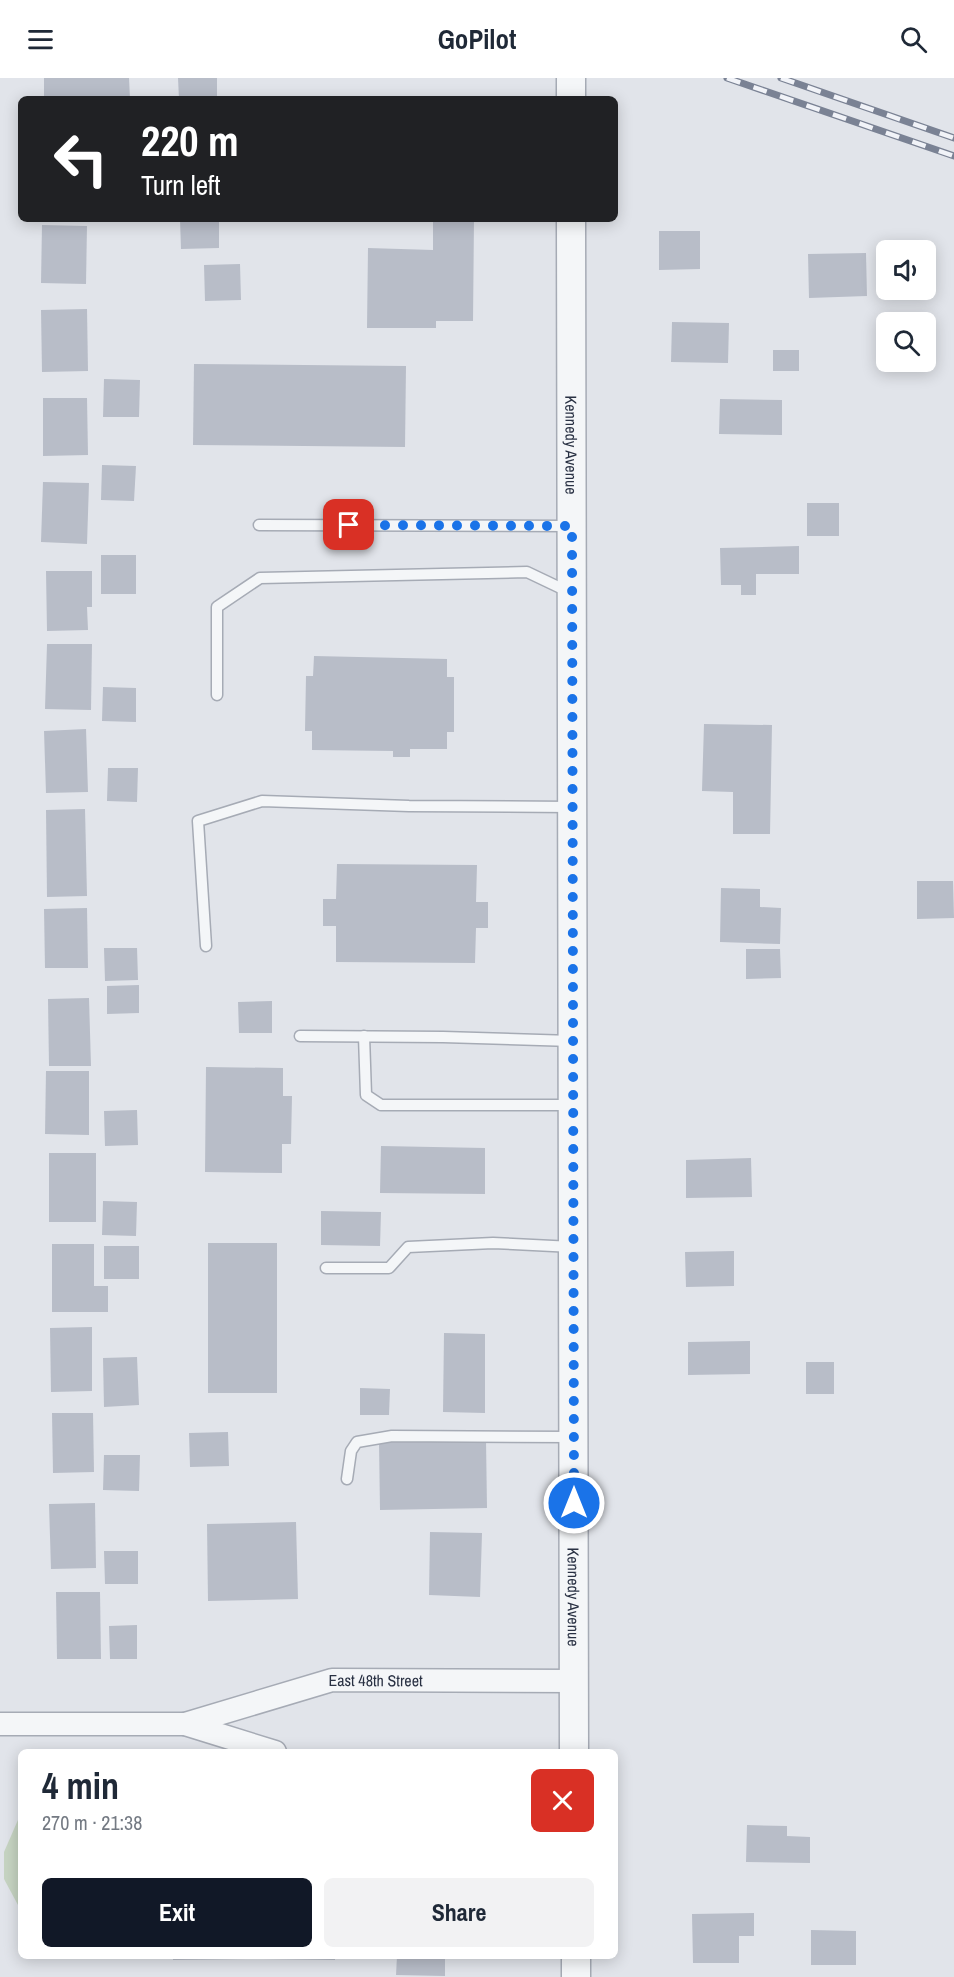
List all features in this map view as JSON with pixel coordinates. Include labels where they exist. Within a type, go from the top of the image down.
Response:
[{"type":"street","points":[[571,78],[571,96]]},
{"type":"street","name":"Kennedy Avenue","points":[[571,222],[574,1749]]},
{"type":"street","name":"East 48th Street","points":[[0,1724],[185,1724],[332,1680],[574,1681]]},
{"type":"street","name":"East 48th Street","points":[[185,1724],[265,1749]]},
{"type":"street","points":[[576,1959],[576,1977]]},
{"type":"lane","points":[[259,525],[572,526]]},
{"type":"lane","points":[[217,695],[217,607],[261,578],[527,572],[572,594]]},
{"type":"lane","points":[[206,946],[198,821],[262,801],[409,806],[572,807]]},
{"type":"lane","points":[[300,1036],[573,1041]]},
{"type":"lane","points":[[364,1036],[366,1095],[381,1105],[573,1105]]},
{"type":"lane","points":[[326,1268],[389,1268],[408,1247],[493,1243],[573,1247]]},
{"type":"lane","points":[[346,1479],[351,1451],[357,1442],[392,1436],[573,1437]]},
{"type":"green space","points":[[18,1820],[18,1905],[4,1879],[4,1852]]},
{"type":"building","points":[[44,78],[129,78],[130,96],[44,96]]},
{"type":"building","points":[[178,78],[217,78],[217,96],[179,96]]},
{"type":"building","points":[[180,222],[219,222],[219,248],[181,249]]},
{"type":"building","points":[[433,222],[474,222],[473,321],[436,321],[436,328],[367,328],[368,248],[433,250]]},
{"type":"building","points":[[42,225],[87,226],[86,284],[41,283]]},
{"type":"building","points":[[659,231],[700,231],[700,269],[659,270]]},
{"type":"building","points":[[866,253],[867,296],[809,298],[808,254]]},
{"type":"building","points":[[240,264],[241,300],[205,301],[204,265]]},
{"type":"building","points":[[87,309],[88,371],[42,372],[41,310]]},
{"type":"building","points":[[672,322],[729,323],[728,363],[671,362]]},
{"type":"building","points":[[773,350],[799,350],[799,371],[773,371]]},
{"type":"building","points":[[194,364],[406,366],[405,447],[193,445]]},
{"type":"building","points":[[104,379],[140,380],[139,417],[103,417]]},
{"type":"building","points":[[43,398],[87,398],[88,455],[43,456]]},
{"type":"building","points":[[720,399],[782,400],[782,435],[719,434]]},
{"type":"building","points":[[102,465],[136,466],[134,501],[101,500]]},
{"type":"building","points":[[43,482],[89,483],[87,544],[41,542]]},
{"type":"building","points":[[807,503],[839,503],[839,536],[807,536]]},
{"type":"building","points":[[799,546],[799,574],[756,574],[756,595],[741,595],[741,585],[721,585],[720,548]]},
{"type":"building","points":[[101,555],[136,555],[136,594],[101,594]]},
{"type":"building","points":[[46,571],[92,571],[92,607],[87,607],[88,630],[47,631]]},
{"type":"building","points":[[47,644],[92,644],[91,710],[45,709]]},
{"type":"building","points":[[314,656],[447,659],[447,677],[454,677],[454,732],[447,732],[447,749],[410,749],[410,757],[393,757],[393,751],[312,750],[312,731],[305,731],[306,676],[313,676]]},
{"type":"building","points":[[103,687],[136,688],[136,722],[102,721]]},
{"type":"building","points":[[704,724],[772,725],[770,834],[733,834],[733,792],[702,791]]},
{"type":"building","points":[[86,729],[88,792],[46,793],[44,731]]},
{"type":"building","points":[[108,768],[138,768],[137,802],[107,801]]},
{"type":"building","points":[[85,809],[87,896],[47,897],[46,810]]},
{"type":"building","points":[[337,864],[477,865],[476,902],[488,902],[488,928],[476,928],[475,963],[336,962],[336,926],[323,926],[323,899],[336,899]]},
{"type":"building","points":[[917,881],[953,881],[954,918],[917,919]]},
{"type":"building","points":[[721,888],[760,889],[760,907],[781,908],[780,944],[720,942]]},
{"type":"building","points":[[87,908],[88,968],[45,968],[44,909]]},
{"type":"building","points":[[104,948],[137,948],[138,980],[105,981]]},
{"type":"building","points":[[746,949],[780,949],[781,978],[746,979]]},
{"type":"building","points":[[139,985],[139,1013],[107,1014],[107,986]]},
{"type":"building","points":[[89,998],[91,1066],[49,1066],[48,999]]},
{"type":"building","points":[[272,1001],[272,1033],[239,1033],[238,1002]]},
{"type":"building","points":[[206,1067],[283,1068],[283,1096],[292,1096],[291,1144],[282,1144],[282,1173],[205,1172]]},
{"type":"building","points":[[46,1071],[89,1071],[89,1135],[45,1134]]},
{"type":"building","points":[[137,1110],[138,1145],[105,1146],[104,1111]]},
{"type":"building","points":[[381,1146],[485,1148],[485,1194],[380,1193]]},
{"type":"building","points":[[49,1153],[96,1153],[96,1222],[49,1222]]},
{"type":"building","points":[[751,1158],[752,1197],[686,1198],[686,1160]]},
{"type":"building","points":[[103,1201],[137,1202],[136,1236],[102,1235]]},
{"type":"building","points":[[321,1211],[381,1212],[380,1246],[321,1245]]},
{"type":"building","points":[[208,1243],[277,1243],[277,1393],[208,1393]]},
{"type":"building","points":[[52,1244],[94,1244],[94,1286],[108,1286],[108,1312],[52,1312]]},
{"type":"building","points":[[104,1246],[139,1246],[139,1279],[104,1279]]},
{"type":"building","points":[[734,1251],[734,1286],[686,1287],[685,1252]]},
{"type":"building","points":[[92,1327],[92,1391],[51,1392],[50,1328]]},
{"type":"building","points":[[444,1333],[485,1334],[485,1413],[443,1412]]},
{"type":"building","points":[[750,1341],[750,1374],[688,1375],[688,1342]]},
{"type":"building","points":[[137,1357],[139,1405],[104,1407],[103,1358]]},
{"type":"building","points":[[806,1362],[834,1362],[834,1394],[806,1394]]},
{"type":"building","points":[[360,1388],[390,1389],[389,1415],[360,1415]]},
{"type":"building","points":[[52,1413],[93,1413],[94,1472],[53,1473]]},
{"type":"building","points":[[228,1432],[229,1466],[190,1467],[189,1433]]},
{"type":"building","points":[[486,1440],[487,1508],[380,1510],[379,1442]]},
{"type":"building","points":[[104,1455],[140,1455],[139,1491],[103,1490]]},
{"type":"building","points":[[95,1503],[96,1568],[51,1569],[49,1504]]},
{"type":"building","points":[[296,1522],[298,1599],[208,1601],[207,1524]]},
{"type":"building","points":[[430,1532],[482,1533],[480,1597],[429,1595]]},
{"type":"building","points":[[104,1551],[138,1551],[138,1584],[105,1584]]},
{"type":"building","points":[[56,1592],[100,1592],[101,1659],[57,1659]]},
{"type":"building","points":[[137,1625],[137,1659],[110,1659],[109,1626]]},
{"type":"building","points":[[747,1825],[787,1826],[787,1836],[810,1837],[810,1863],[746,1862]]},
{"type":"building","points":[[754,1913],[754,1936],[739,1936],[739,1963],[693,1963],[692,1914]]},
{"type":"building","points":[[811,1930],[856,1931],[856,1965],[811,1965]]},
{"type":"building","points":[[173,1959],[246,1959],[173,1960]]},
{"type":"building","points":[[263,1959],[335,1959],[335,1960]]},
{"type":"building","points":[[397,1959],[445,1959],[445,1976],[396,1975]]},
{"type":"railway","points":[[727,78],[954,156]]},
{"type":"railway","points":[[781,78],[954,138]]},
{"type":"route","points":[[349,525],[572,526],[574,1503]]}]
